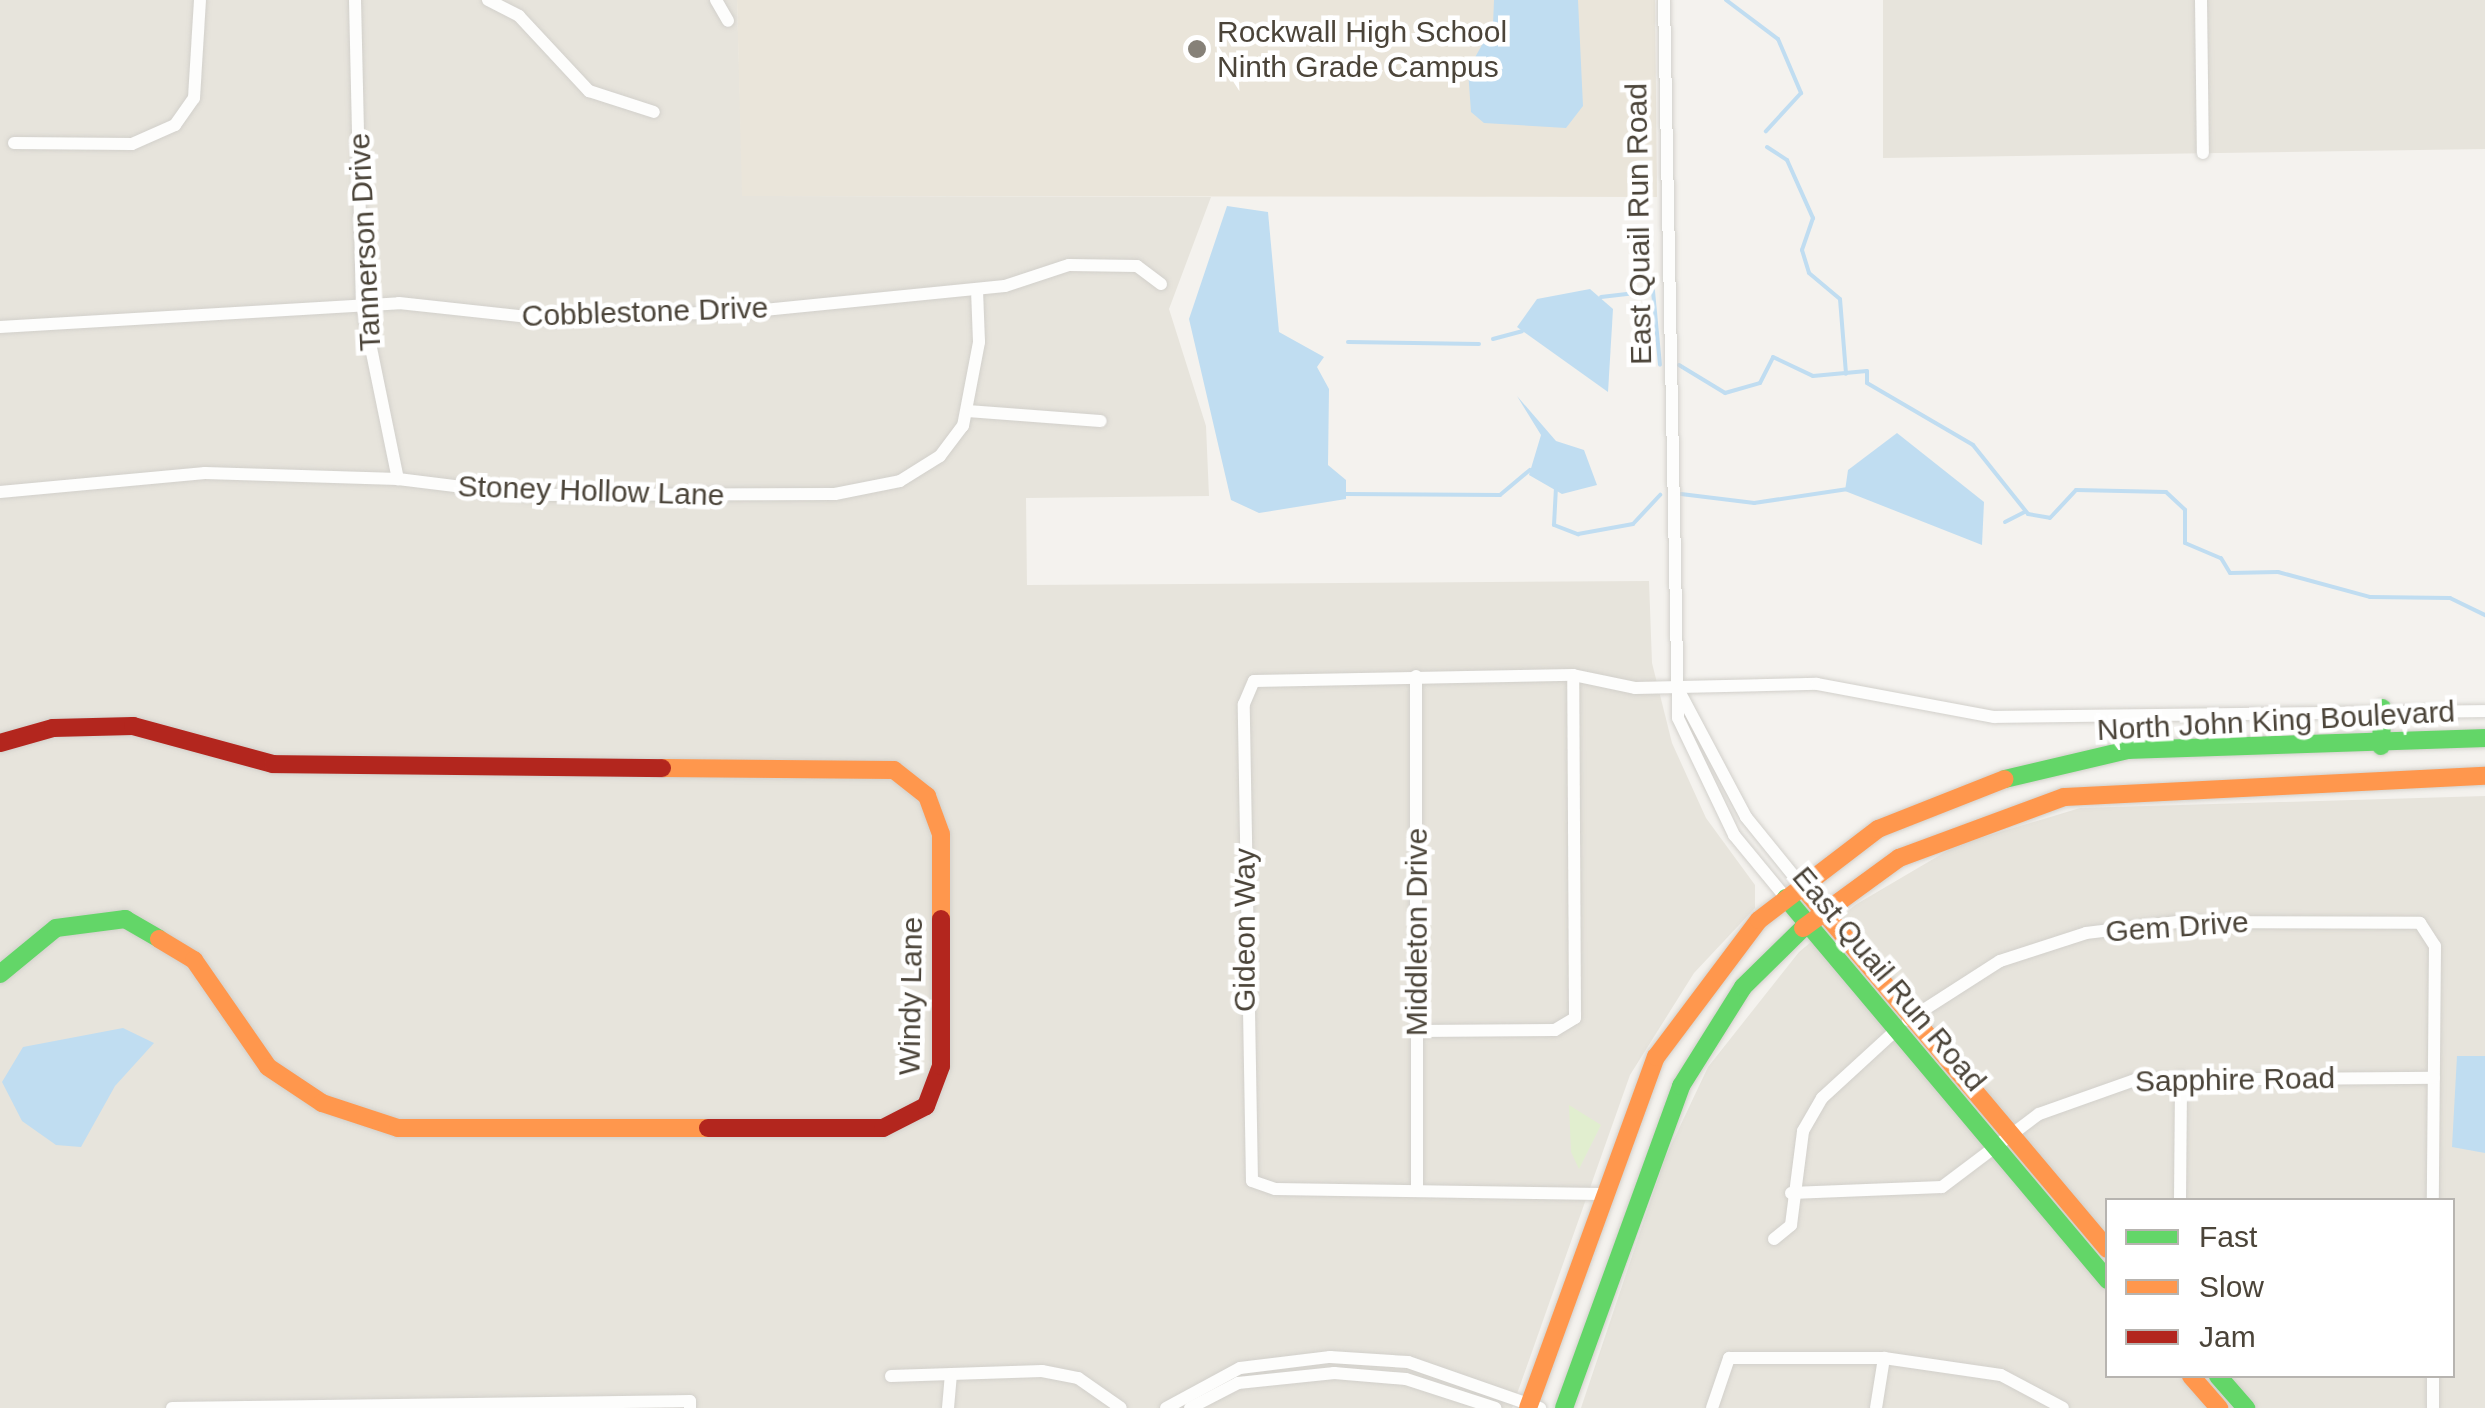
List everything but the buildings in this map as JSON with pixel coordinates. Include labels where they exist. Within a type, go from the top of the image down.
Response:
[{"type":"street","points":[[14,143],[132,144],[175,125],[194,98],[200,0]]},
{"type":"street","name":"Tannerson Drive","points":[[355,0],[362,304],[398,479]]},
{"type":"street","points":[[488,0],[519,16],[590,90],[654,112]]},
{"type":"street","points":[[716,0],[728,22]]},
{"type":"street","name":"East Quail Run Road","points":[[1664,0],[1676,687],[1704,783],[1786,898],[1893,1033],[2105,1246]]},
{"type":"street","points":[[2201,0],[2202,153]]},
{"type":"street","name":"Cobblestone Drive","points":[[0,327],[362,304],[547,319],[977,289],[1087,265],[1137,266],[1161,284]]},
{"type":"street","name":"Stoney Hollow Lane","points":[[0,492],[158,473],[398,479],[527,495],[835,494],[900,481],[940,456],[967,411],[977,289]]},
{"type":"street","points":[[967,411],[1101,420]]},
{"type":"street","points":[[1417,1031],[1566,1026],[1576,1004],[1573,675]]},
{"type":"street","points":[[1416,676],[1573,675],[1676,687],[1817,684],[1994,716],[2382,708],[2485,711]]},
{"type":"street","name":"Gideon Way","points":[[1416,676],[1254,681],[1244,704],[1252,1180],[1275,1189],[1417,1189]]},
{"type":"street","name":"Middleton Drive","points":[[1416,676],[1417,1189]]},
{"type":"street","name":"East Quail Run Road","points":[[1676,687],[1746,817],[2105,1276]]},
{"type":"street","points":[[2381,746],[2382,708]]},
{"type":"street","name":"Windy Lane","points":[[0,743],[53,728],[133,726],[273,764],[894,770],[927,796],[940,834],[941,1066],[926,1106],[883,1128],[398,1128],[322,1103],[268,1068],[194,960],[125,919],[56,928],[0,974]]},
{"type":"street","name":"North John King Boulevard","points":[[1533,1406],[1600,1194],[1634,1102],[1683,1015],[1786,898],[1878,829],[2048,762],[2128,750],[2381,746],[2485,738]]},
{"type":"street","name":"North John King Boulevard","points":[[1564,1408],[1681,1086],[1743,987],[1822,910],[1899,858],[2064,796],[2485,776]]},
{"type":"street","name":"Gem Drive","points":[[1908,1020],[2000,961],[2086,933],[2177,922],[2408,920],[2426,927],[2435,946],[2434,1078]]},
{"type":"street","points":[[1774,1239],[1791,1225],[1791,1193],[1802,1131],[1822,1098],[1893,1033]]},
{"type":"street","points":[[2180,1198],[2181,1077]]},
{"type":"street","name":"Sapphire Road","points":[[1791,1193],[1942,1187],[2001,1141],[2100,1087],[2181,1077],[2434,1078]]},
{"type":"street","points":[[2434,1078],[2434,1198]]},
{"type":"street","points":[[1417,1189],[1600,1194]]},
{"type":"street","points":[[1166,1408],[1221,1375],[1290,1358],[1408,1362],[1533,1406]]},
{"type":"street","points":[[1712,1408],[1730,1358],[1884,1358],[2001,1375],[2046,1403],[2062,1408]]},
{"type":"street","points":[[1876,1408],[1884,1358]]},
{"type":"street","points":[[891,1376],[1042,1371],[1078,1378],[1120,1408]]},
{"type":"street","points":[[1190,1408],[1238,1384],[1334,1373],[1406,1379],[1495,1408]]},
{"type":"street","points":[[948,1408],[952,1374]]},
{"type":"street","points":[[2193,1378],[2219,1408]]},
{"type":"street","points":[[2220,1378],[2246,1408]]},
{"type":"street","points":[[2433,1378],[2433,1408]]},
{"type":"street","points":[[172,1408],[690,1404]]},
{"type":"shaded area","points":[[0,0],[737,0],[743,196],[1211,197],[1169,309],[1206,426],[1209,496],[1026,498],[1027,585],[1649,581],[1652,663],[1672,743],[1706,818],[1755,885],[1755,908],[1694,973],[1630,1075],[1512,1408],[0,1408]]},
{"type":"shaded area","name":"Rockwall High School Ninth Grade Campus","points":[[737,0],[1655,0],[1657,197],[742,196]]},
{"type":"shaded area","points":[[1883,0],[2485,0],[2485,149],[1883,158]]},
{"type":"shaded area","points":[[2485,796],[2485,1408],[1581,1408],[1665,1158],[1708,1067],[1799,952],[1855,905],[1957,845],[2080,808]]},
{"type":"green space","points":[[1569,1105],[1601,1125],[1579,1169],[1571,1152]]},
{"type":"water","points":[[1494,0],[1578,0],[1583,106],[1566,128],[1484,123],[1471,112],[1468,70],[1493,25]]},
{"type":"water","points":[[1227,206],[1268,212],[1279,332],[1324,357],[1317,367],[1329,389],[1328,465],[1346,480],[1346,499],[1259,513],[1231,500],[1189,319]]},
{"type":"water","points":[[1590,289],[1613,309],[1608,392],[1517,327],[1537,299]]},
{"type":"water","points":[[1517,396],[1556,441],[1584,450],[1597,485],[1562,494],[1529,475],[1541,435]]},
{"type":"water","points":[[1897,433],[1984,502],[1982,545],[1845,491],[1848,470]]},
{"type":"water","points":[[123,1028],[154,1043],[115,1086],[81,1147],[56,1145],[22,1121],[2,1082],[23,1047]]},
{"type":"water","points":[[2457,1056],[2485,1056],[2485,1153],[2452,1147]]},
{"type":"waterway","points":[[1726,0],[1778,39],[1801,93],[1766,131]]},
{"type":"waterway","points":[[1767,147],[1787,160],[1813,218],[1802,250],[1809,273],[1840,299],[1846,374]]},
{"type":"waterway","points":[[1601,297],[1653,291],[1660,365]]},
{"type":"waterway","points":[[1493,339],[1522,331]]},
{"type":"waterway","points":[[1348,342],[1479,344]]},
{"type":"waterway","points":[[1679,365],[1725,393],[1760,383],[1773,357],[1813,376],[1867,371],[1867,383],[1973,445],[2028,514],[2050,518],[2076,490],[2166,492],[2185,510],[2185,543],[2221,558],[2230,573],[2278,572],[2370,597],[2450,598],[2485,615]]},
{"type":"waterway","points":[[1346,494],[1500,495],[1530,470]]},
{"type":"waterway","points":[[1556,487],[1554,525],[1578,534],[1633,524],[1660,495]]},
{"type":"waterway","points":[[1681,494],[1754,503],[1848,489]]},
{"type":"waterway","points":[[2005,522],[2025,512]]},
{"type":"traffic: fast","points":[[2381,746],[2382,708]]},
{"type":"traffic: fast","points":[[2005,779],[2128,750],[2485,738]]},
{"type":"traffic: fast","points":[[1786,898],[2105,1276]]},
{"type":"traffic: fast","points":[[0,974],[56,928],[125,919],[159,939]]},
{"type":"traffic: fast","points":[[1564,1408],[1681,1086],[1743,987],[1803,928]]},
{"type":"traffic: fast","points":[[2220,1378],[2246,1408]]},
{"type":"traffic: slow","points":[[662,768],[894,770],[927,796],[941,834],[941,919]]},
{"type":"traffic: slow","points":[[1803,928],[1899,858],[2064,797],[2485,776]]},
{"type":"traffic: slow","points":[[1528,1408],[1656,1057],[1759,920],[1878,829],[2005,779]]},
{"type":"traffic: slow","points":[[1801,885],[2105,1245]]},
{"type":"traffic: slow","points":[[159,939],[194,960],[268,1067],[322,1103],[398,1128],[708,1128]]},
{"type":"traffic: slow","points":[[2193,1378],[2219,1408]]},
{"type":"traffic: jam","points":[[0,743],[53,728],[133,726],[273,764],[662,768]]},
{"type":"traffic: jam","points":[[708,1128],[883,1128],[926,1106],[941,1066],[941,919]]},
{"type":"place","name":"Rockwall High School Ninth Grade Campus","points":[[1197,49]]}]
